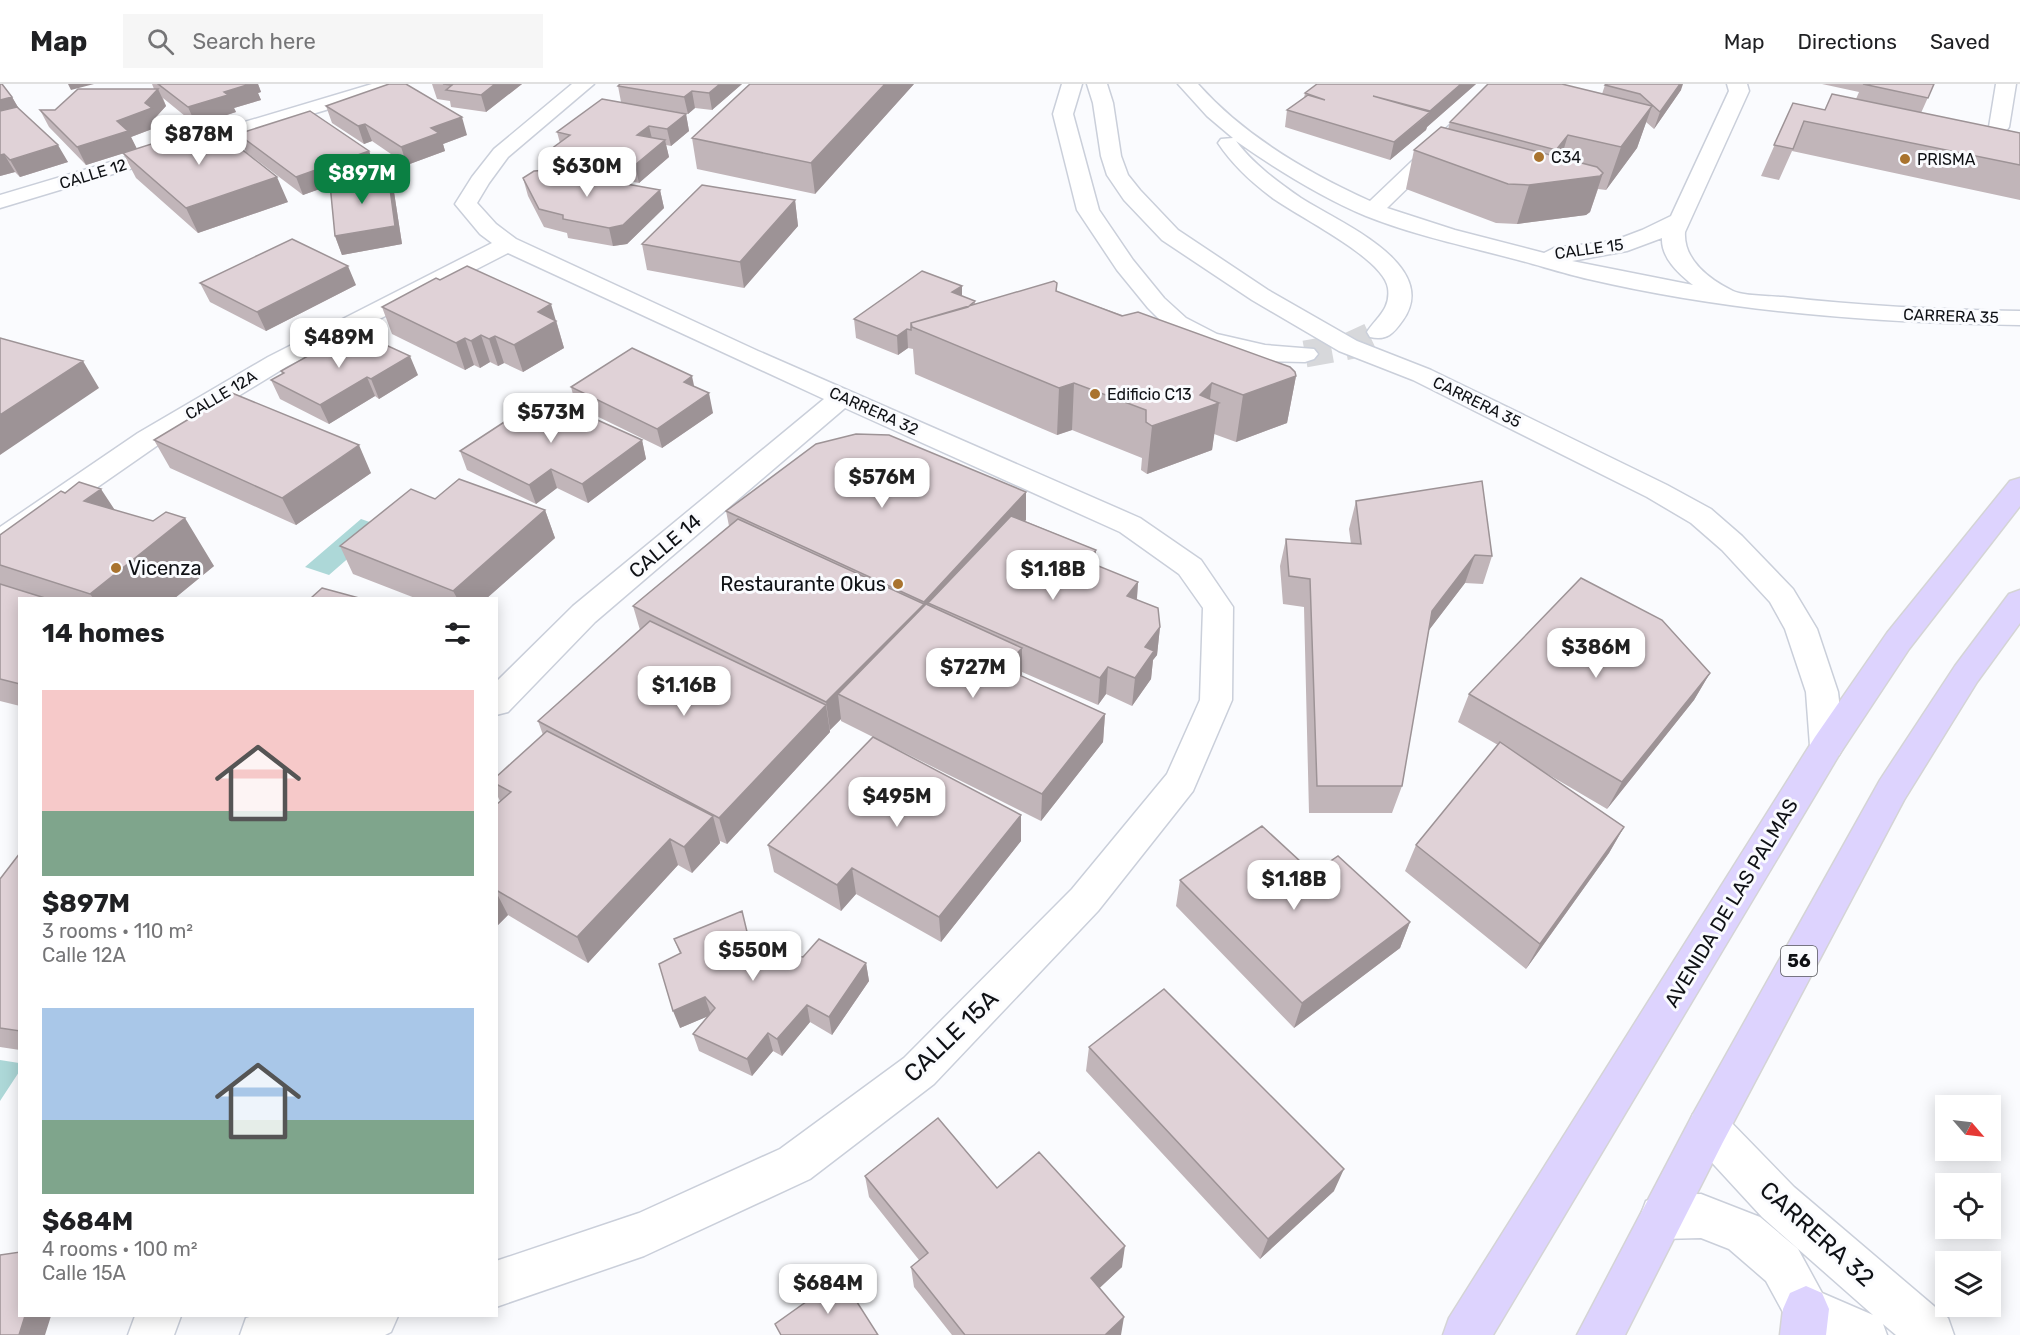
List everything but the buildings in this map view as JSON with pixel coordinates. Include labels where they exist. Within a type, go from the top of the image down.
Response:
[{"type":"main road","name":"AVENIDA DE LAS PALMAS","points":[[1466,1335],[1827,746],[1898,641],[2020,487]]},
{"type":"main road","name":"56","points":[[1600,1335],[1708,1128],[1892,790],[1966,674],[2020,601]]},
{"type":"street","name":"CALLE 12","points":[[0,202],[392,84]]},
{"type":"street","points":[[508,244],[488,229],[466,204],[479,181],[501,153],[584,84]]},
{"type":"street","points":[[1072,84],[1063,114],[1088,210],[1125,265],[1162,309],[1191,332],[1226,345],[1265,353],[1305,354]]},
{"type":"street","name":"CARRERA 35","points":[[1097,84],[1103,103],[1111,156],[1118,175],[1132,195],[1170,235],[1260,295],[1348,346],[1422,375],[1658,491],[1701,516],[1732,543],[1760,569],[1782,596],[1802,629],[1822,692],[1827,746]]},
{"type":"street","name":"CARRERA 35","points":[[1188,84],[1205,105],[1234,153],[1276,190],[1374,253],[1393,272],[1401,294],[1400,306],[1394,318],[1379,332]]},
{"type":"street","points":[[1373,211],[1401,181],[1504,84]]},
{"type":"street","points":[[1730,297],[1692,274],[1674,250],[1672,239],[1674,229],[1738,91],[1737,84]]},
{"type":"street","points":[[1999,127],[2006,84]]},
{"type":"street","name":"CARRERA 35","points":[[1205,105],[1251,144],[1373,211],[1593,274],[1677,290],[1857,312],[1950,318],[2020,318]]},
{"type":"street","name":"CALLE 15","points":[[1528,256],[1568,255],[1603,250],[1642,239],[1680,220]]},
{"type":"street","name":"CARRERA 32","points":[[508,244],[842,397],[1130,525],[1190,567],[1218,607]]},
{"type":"street","name":"CALLE 12A","points":[[0,541],[148,439],[277,362],[508,244]]},
{"type":"street","name":"CALLE 14","points":[[498,701],[584,614],[842,397]]},
{"type":"street","name":"CALLE 15A","points":[[498,1283],[644,1234],[795,1164],[919,1071],[1085,900],[1181,781],[1216,700],[1218,607]]},
{"type":"street","name":"CARRERA 32","points":[[1708,1128],[1778,1202],[1930,1335]]},
{"type":"street","points":[[1662,1217],[1701,1216],[1744,1233],[1782,1265],[1804,1322],[1864,1335]]},
{"type":"street","points":[[151,1335],[158,1317]]},
{"type":"street","points":[[263,1335],[369,1317]]},
{"type":"water","points":[[361,519],[384,527],[329,575],[305,567]]},
{"type":"water","points":[[0,1060],[18,1063],[18,1074],[0,1101]]},
{"type":"tunnel","points":[[1305,354],[1349,346],[1379,332]]},
{"type":"place","name":"C34","points":[[1539,157]]},
{"type":"place","name":"PRISMA","points":[[1905,159]]},
{"type":"place","name":"Edificio C13","points":[[1095,394]]},
{"type":"place","name":"Vicenza","points":[[116,568]]},
{"type":"place","name":"Restaurante Okus","points":[[898,584]]}]
